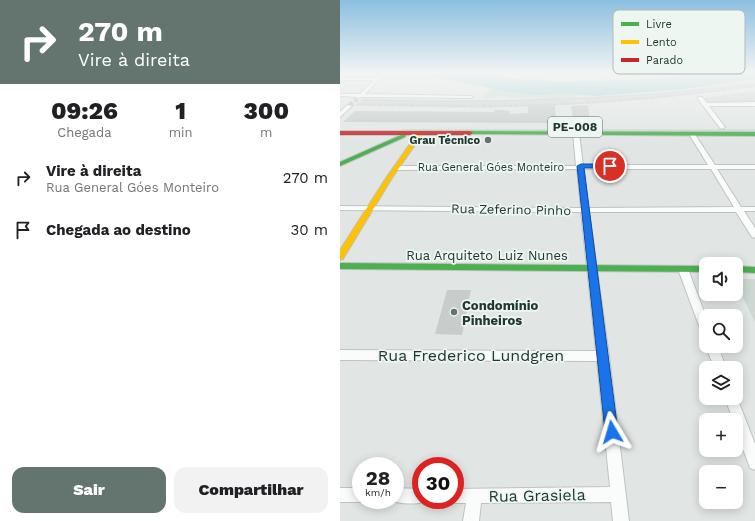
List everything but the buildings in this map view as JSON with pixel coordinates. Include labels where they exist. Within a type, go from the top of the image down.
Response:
[{"type":"main road","name":"PE-008","points":[[340,126],[755,127]]},
{"type":"main road","points":[[394,126],[412,145]]},
{"type":"main road","name":"PE-008","points":[[340,132],[404,135],[421,132],[755,134]]},
{"type":"main road","points":[[340,257],[396,168],[412,145],[416,142],[421,132]]},
{"type":"main road","points":[[340,164],[404,135]]},
{"type":"main road","name":"Rua Arquiteto Luiz Nunes","points":[[340,266],[699,269]]},
{"type":"main road","points":[[743,269],[755,270]]},
{"type":"street","points":[[352,96],[471,98]]},
{"type":"street","points":[[700,98],[722,127]]},
{"type":"street","points":[[705,104],[755,104]]},
{"type":"street","points":[[340,107],[349,107],[340,115]]},
{"type":"street","points":[[576,133],[593,268],[621,521]]},
{"type":"street","points":[[692,134],[714,167],[755,235]]},
{"type":"street","name":"Rua General Góes Monteiro","points":[[396,168],[581,166],[755,167]]},
{"type":"street","name":"Rua Zeferino Pinho","points":[[340,208],[586,210],[755,209]]},
{"type":"street","points":[[683,269],[699,312]]},
{"type":"street","name":"Rua Frederico Lundgren","points":[[340,355],[602,356]]},
{"type":"street","points":[[734,405],[755,463]]},
{"type":"street","name":"Rua Grasiela","points":[[464,496],[619,494]]},
{"type":"street","points":[[340,495],[352,495]]},
{"type":"street","points":[[471,521],[474,496]]},
{"type":"shaded area","points":[[555,96],[677,96],[599,103],[490,108],[355,106],[362,99],[487,101],[521,100]]},
{"type":"shaded area","points":[[715,96],[755,96],[755,103],[706,103],[702,98]]},
{"type":"shaded area","points":[[743,279],[755,279],[755,323],[743,298]]},
{"type":"green space","points":[[484,96],[500,96],[490,98],[482,98]]},
{"type":"green space","points":[[504,96],[564,96],[513,98]]},
{"type":"green space","points":[[403,129],[755,129],[755,133],[401,131]]},
{"type":"tunnel","points":[[349,106],[357,99]]},
{"type":"tram line","points":[[363,100],[462,101],[619,96]]},
{"type":"railway","points":[[358,104],[487,106],[539,105],[667,96]]},
{"type":"traffic: fast","points":[[340,164],[403,136],[405,133]]},
{"type":"traffic: fast","points":[[470,133],[755,134]]},
{"type":"traffic: fast","points":[[340,266],[699,269]]},
{"type":"traffic: fast","points":[[743,269],[755,270]]},
{"type":"traffic: slow","points":[[340,257],[389,178],[421,132]]},
{"type":"traffic: jam","points":[[340,133],[470,133]]},
{"type":"place","name":"Grau Técnico","points":[[488,140]]},
{"type":"place","name":"Condomínio Pinheiros","points":[[454,312]]},
{"type":"route","points":[[610,166],[581,166],[612,432]]}]
